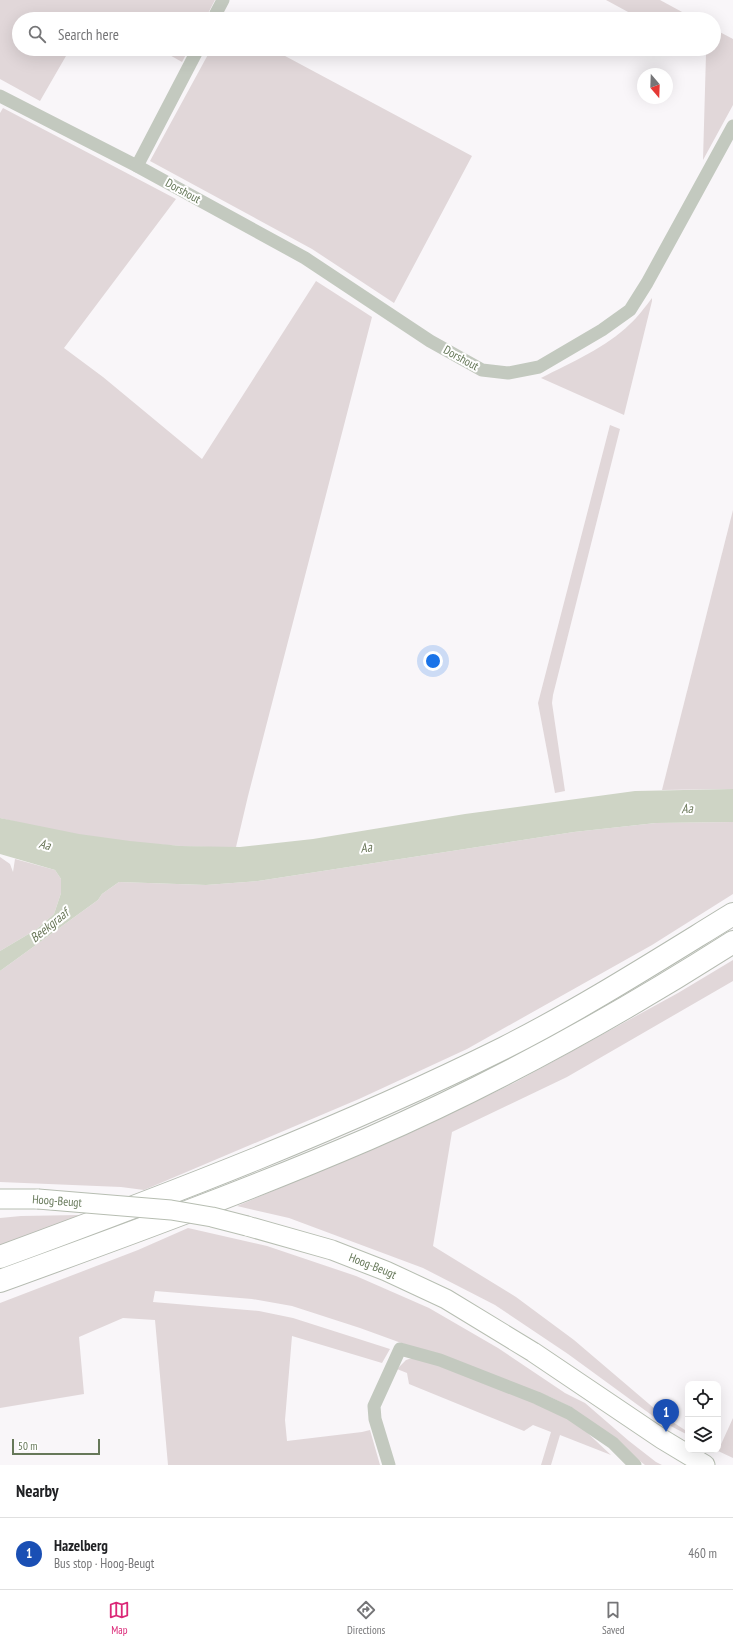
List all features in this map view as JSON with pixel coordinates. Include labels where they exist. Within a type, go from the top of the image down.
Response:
[{"type":"highway","points":[[0,1257],[181,1189],[281,1149],[419,1089],[506,1047],[593,999],[733,914]]},
{"type":"highway","points":[[0,1281],[218,1201],[369,1138],[484,1083],[576,1036],[733,942]]},
{"type":"street","points":[[217,12],[223,0]]},
{"type":"street","points":[[137,166],[194,56]]},
{"type":"street","name":"Dorshout","points":[[0,96],[137,166],[305,258],[430,341],[482,370],[508,373],[539,367],[602,330],[630,310],[647,284],[733,126]]},
{"type":"street","name":"Hoog-Beugt","points":[[0,1199],[38,1199],[170,1210],[212,1217],[332,1250],[386,1271],[446,1300],[533,1352],[700,1464]]},
{"type":"street","points":[[389,1465],[375,1419],[374,1406],[400,1349],[440,1360],[537,1398],[569,1413],[612,1444],[635,1465]]},
{"type":"shaded area","points":[[0,0],[215,0],[209,12],[12,12],[12,56],[66,56],[40,101],[0,79]]},
{"type":"shaded area","points":[[606,0],[660,0],[682,12],[628,12]]},
{"type":"shaded area","points":[[721,33],[733,39],[733,105],[703,160],[706,56],[721,56]]},
{"type":"shaded area","points":[[171,56],[185,56],[182,62]]},
{"type":"shaded area","points":[[207,56],[285,56],[472,156],[394,303],[312,249],[150,161]]},
{"type":"shaded area","points":[[3,108],[176,199],[64,348],[103,377],[202,459],[316,281],[372,317],[236,847],[158,845],[113,840],[67,833],[0,818],[0,113]]},
{"type":"shaded area","points":[[652,298],[624,415],[541,378],[588,354],[610,340],[633,321]]},
{"type":"shaded area","points":[[610,425],[620,429],[553,695],[552,703],[565,791],[555,793],[538,703]]},
{"type":"shaded area","points":[[733,510],[733,789],[662,790]]},
{"type":"shaded area","points":[[733,822],[733,894],[652,945],[467,1049],[359,1099],[144,1190],[121,1187],[0,1182],[0,971],[98,900],[102,894],[119,882],[206,885],[258,881],[574,832],[656,823]]},
{"type":"shaded area","points":[[0,857],[10,864],[13,872],[15,859],[55,870],[61,879],[61,893],[54,914],[37,929],[0,951]]},
{"type":"shaded area","points":[[733,960],[733,981],[567,1077],[452,1132],[433,1246],[516,1297],[574,1340],[662,1415],[685,1430],[685,1433],[657,1419],[568,1354],[495,1305],[423,1268],[289,1218],[237,1206],[389,1142],[514,1083],[678,993]]},
{"type":"shaded area","points":[[79,1215],[49,1229],[0,1248],[0,1218],[21,1216]]},
{"type":"shaded area","points":[[188,1228],[267,1246],[356,1276],[429,1308],[498,1348],[565,1393],[585,1403],[629,1441],[662,1465],[645,1465],[571,1407],[550,1397],[360,1328],[292,1306],[252,1299],[155,1291],[153,1302],[259,1311],[293,1318],[390,1349],[382,1363],[292,1336],[285,1420],[287,1441],[370,1430],[380,1465],[168,1465],[155,1320],[123,1318],[79,1337],[84,1394],[0,1408],[0,1303],[138,1250]]},
{"type":"shaded area","points":[[415,1357],[545,1405],[580,1426],[611,1455],[560,1435],[551,1465],[541,1465],[551,1432],[533,1425],[524,1431],[409,1384],[407,1373],[397,1369],[406,1360]]},
{"type":"shaded area","points":[[733,1418],[733,1458],[721,1452],[721,1444]]},
{"type":"water","points":[[733,789],[733,822],[656,823],[574,832],[258,881],[206,885],[119,882],[102,894],[98,900],[0,971],[0,951],[37,929],[54,914],[61,893],[61,879],[55,870],[0,854],[0,818],[79,834],[130,841],[181,846],[240,847],[313,839],[465,814],[635,791]]},
{"type":"place","name":"Hazelberg","points":[[666,1432]]},
{"type":"water label","name":"Aa","points":[[687,808]]},
{"type":"water label","name":"Aa","points":[[45,844]]},
{"type":"water label","name":"Aa","points":[[366,847]]},
{"type":"water label","name":"Beekgraaf","points":[[49,925]]}]
